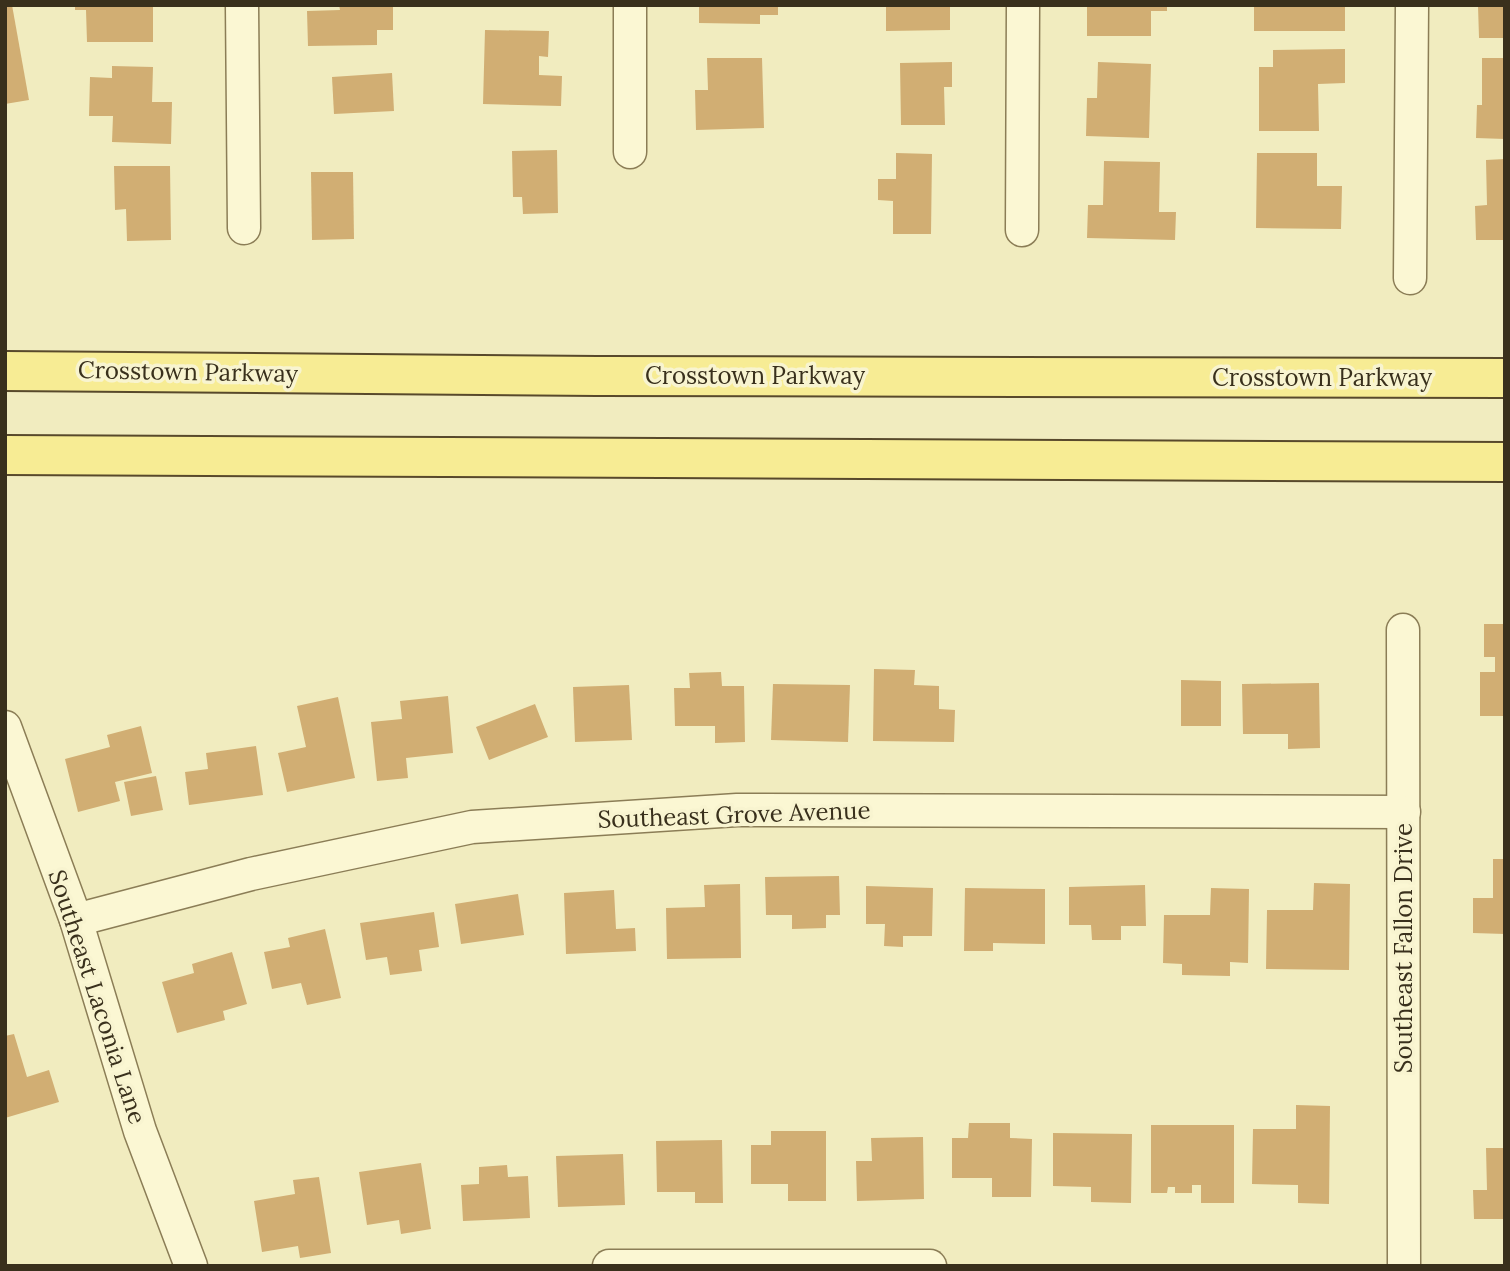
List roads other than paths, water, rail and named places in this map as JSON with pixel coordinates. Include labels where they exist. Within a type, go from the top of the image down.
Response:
[{"type":"main road","name":"Crosstown Parkway","points":[[5,371],[611,376],[1505,378]]},
{"type":"main road","points":[[5,455],[1505,462]]},
{"type":"street","points":[[242,5],[244,228]]},
{"type":"street","points":[[630,5],[630,152]]},
{"type":"street","points":[[1022,230],[1023,5]]},
{"type":"street","points":[[1410,278],[1412,5]]},
{"type":"street","name":"Southeast Fallon Drive","points":[[1403,630],[1404,1266]]},
{"type":"street","name":"Southeast Laconia Lane","points":[[5,727],[76,920],[140,1131],[191,1266]]},
{"type":"street","name":"Southeast Grove Avenue","points":[[76,920],[251,874],[472,827],[737,810],[1404,812]]},
{"type":"street","points":[[609,1266],[930,1266]]}]
